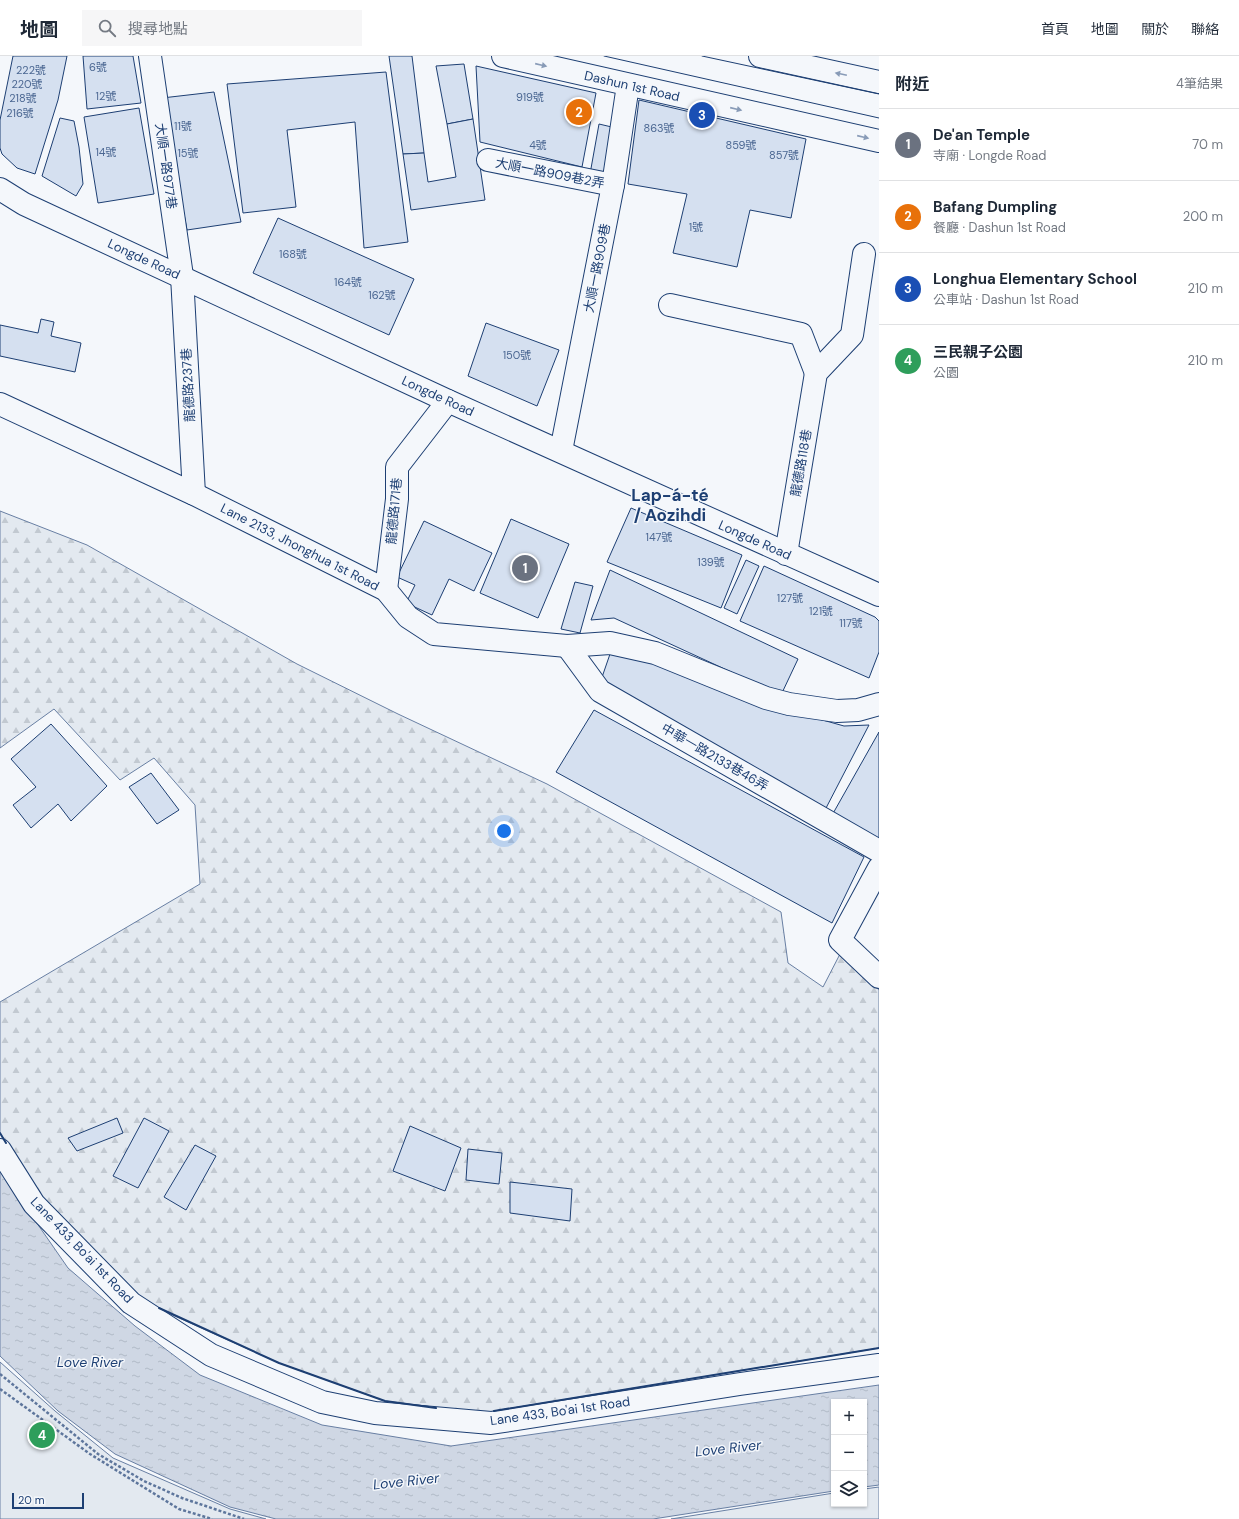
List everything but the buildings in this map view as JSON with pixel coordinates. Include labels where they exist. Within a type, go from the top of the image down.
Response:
[{"type":"street","name":"大順一路977巷","points":[[150,56],[182,276]]},
{"type":"street","name":"Dashun 1st Road","points":[[503,56],[879,141]]},
{"type":"street","points":[[760,56],[879,82]]},
{"type":"street","name":"大順一路909巷","points":[[561,451],[613,185],[628,85]]},
{"type":"street","name":"大順一路909巷2弄","points":[[488,160],[613,185]]},
{"type":"street","name":"Longde Road","points":[[0,189],[24,204],[448,400],[879,595]]},
{"type":"street","points":[[670,305],[801,334],[816,373],[852,335],[864,254]]},
{"type":"street","name":"龍德路237巷","points":[[182,276],[194,494]]},
{"type":"street","name":"龍德路118巷","points":[[786,554],[816,373]]},
{"type":"street","name":"龍德路171巷","points":[[386,590],[397,499],[397,467],[448,400]]},
{"type":"street","name":"Lane 2133, Jhonghua 1st Road","points":[[0,404],[194,494],[386,590],[408,617],[434,634],[567,646],[610,643],[655,653],[766,698],[800,707],[851,711],[879,704]]},
{"type":"street","name":"中華一路2133巷46弄","points":[[567,646],[600,691],[879,851]]},
{"type":"street","points":[[879,868],[840,940],[879,977]]},
{"type":"street","name":"Lane 433, Bo'ai 1st Road","points":[[0,1150],[34,1204],[131,1303],[211,1355],[322,1402],[375,1413],[491,1423],[740,1384],[879,1365]]},
{"type":"path","points":[[0,1374],[98,1454],[150,1484],[182,1498],[244,1519]]},
{"type":"path","points":[[0,1389],[102,1462],[179,1508],[212,1519]]},
{"type":"green space","points":[[0,511],[87,545],[297,664],[398,714],[547,784],[781,912],[788,963],[823,987],[840,954],[879,990],[879,1348],[482,1413],[385,1401],[279,1363],[137,1299],[39,1193],[0,1133],[0,1002],[200,884],[195,805],[154,758],[120,780],[54,709],[0,748]]},
{"type":"green space","points":[[0,1362],[55,1411],[113,1458],[230,1509],[266,1519],[0,1519]]},
{"type":"green space","points":[[879,1487],[879,1519],[671,1519],[831,1493],[831,1507],[867,1507],[867,1489]]},
{"type":"water","name":"Love River","points":[[0,1170],[68,1268],[135,1326],[200,1375],[322,1425],[451,1446],[879,1385],[879,1485],[867,1487],[867,1399],[831,1399],[831,1491],[653,1519],[276,1519],[230,1507],[115,1454],[58,1411],[0,1356]]},
{"type":"tram line","points":[[604,56],[879,118]]},
{"type":"tram line","points":[[702,56],[879,94]]},
{"type":"wall","points":[[0,1133],[6,1143]]},
{"type":"wall","points":[[159,1308],[279,1363],[385,1401],[436,1408]]},
{"type":"wall","points":[[494,1411],[879,1348]]},
{"type":"place","name":"Bafang Dumpling","points":[[579,112]]},
{"type":"place","name":"Longhua Elementary School","points":[[702,115]]},
{"type":"place","name":"De'an Temple","points":[[525,568]]},
{"type":"place","name":"三民親子公園","points":[[42,1435]]},
{"type":"district","name":"Lap-á-té / Aozihdi","points":[[670,505]]}]
